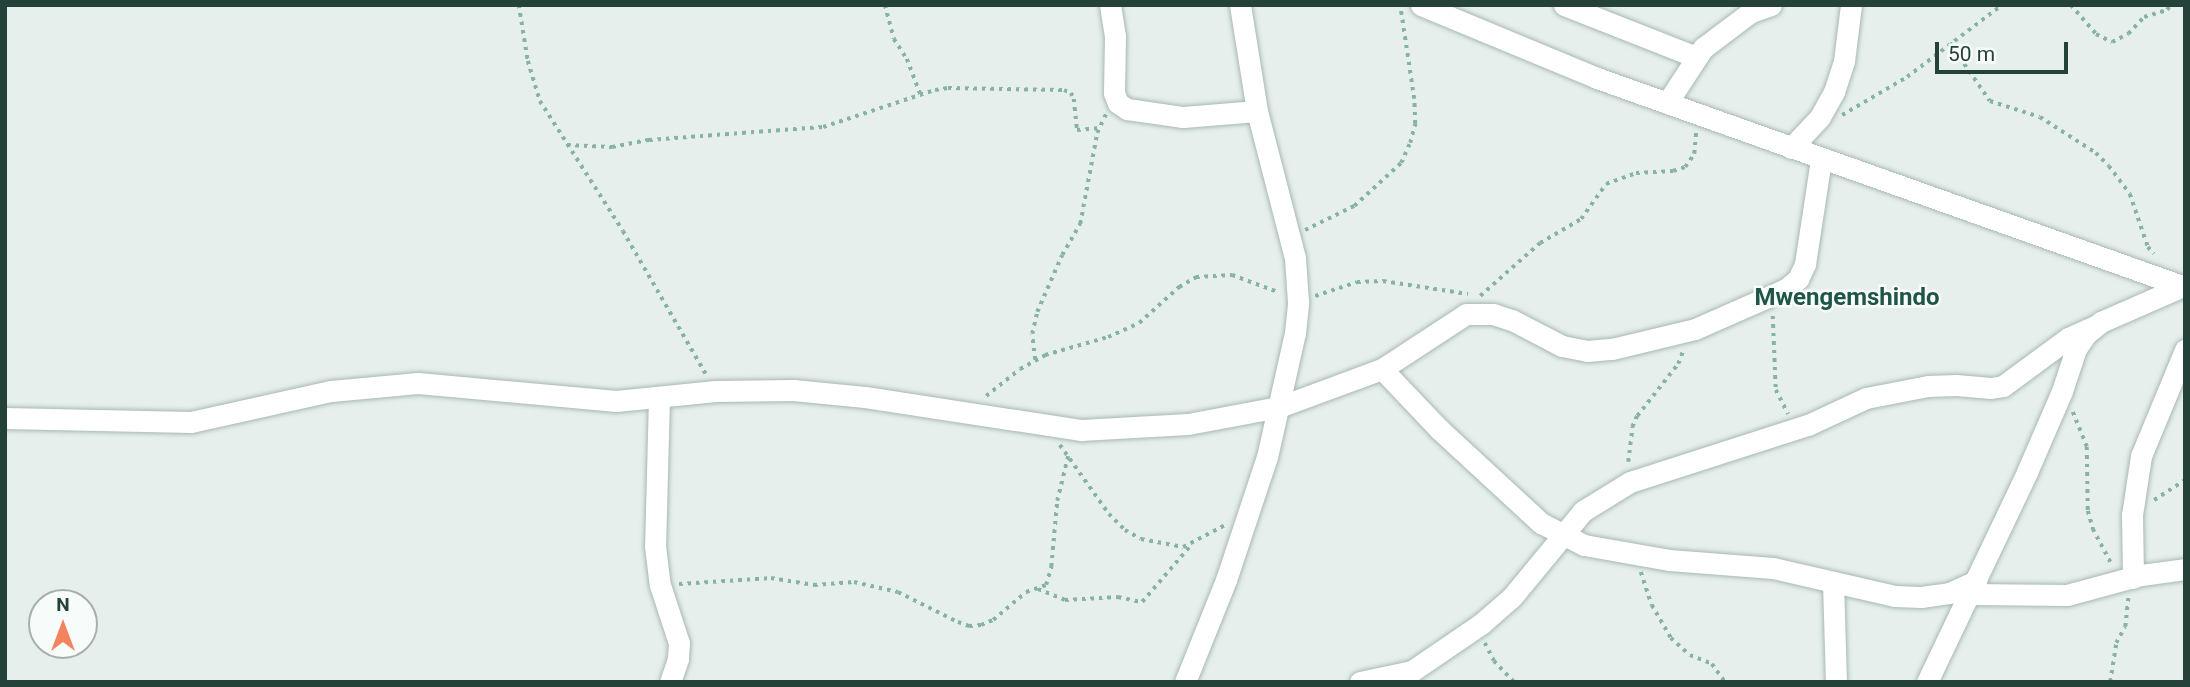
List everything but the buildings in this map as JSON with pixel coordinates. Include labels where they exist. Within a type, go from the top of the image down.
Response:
[{"type":"street","points":[[1110,5],[1115,36],[1114,93],[1118,103],[1127,110],[1151,115],[1218,117],[1257,111]]},
{"type":"street","points":[[1185,682],[1226,580],[1267,457],[1298,302],[1296,258],[1257,111],[1240,5]]},
{"type":"street","points":[[1421,5],[1597,78],[2184,287]]},
{"type":"street","points":[[1564,5],[1696,57]]},
{"type":"street","points":[[1667,103],[1696,57],[1723,31],[1751,12],[1771,5]]},
{"type":"street","points":[[1791,148],[1811,127],[1835,92],[1844,61],[1852,5]]},
{"type":"street","points":[[5,418],[191,422],[304,395],[372,385],[418,383],[592,400],[635,401],[716,391],[821,392],[1081,430],[1188,424],[1279,407],[1382,369],[1466,314],[1493,314],[1512,320],[1562,346],[1587,351],[1612,349],[1682,332],[1772,295],[1798,279],[1805,264],[1821,159]]},
{"type":"street","points":[[1360,682],[1412,671],[1481,624],[1512,597],[1583,511],[1630,482],[1808,425],[1851,404],[1888,393],[1956,384],[1991,388],[2003,386],[2068,338],[2184,287]]},
{"type":"street","points":[[1927,682],[2063,391],[2076,349],[2095,327]]},
{"type":"street","points":[[2132,578],[2132,515],[2141,456],[2185,349]]},
{"type":"street","points":[[1382,369],[1439,429],[1541,523],[1561,536],[1584,545],[1637,556],[1773,568],[1895,596],[1921,597],[1973,588],[2067,595],[2132,578],[2185,569]]},
{"type":"street","points":[[659,397],[655,528],[660,585],[679,643],[678,659],[670,682]]},
{"type":"street","points":[[1833,582],[1836,682]]},
{"type":"path","points":[[519,5],[533,84],[716,391]]},
{"type":"path","points":[[885,5],[894,39],[907,59],[921,94]]},
{"type":"path","points":[[1290,237],[1354,206],[1401,163],[1415,124],[1400,5]]},
{"type":"path","points":[[1811,127],[1836,118],[1885,91],[2001,5]]},
{"type":"path","points":[[2071,5],[2096,34],[2112,42],[2128,34],[2144,17],[2167,10],[2170,5]]},
{"type":"path","points":[[1950,43],[1990,101],[2040,117],[2087,147],[2109,166],[2130,194],[2148,247],[2162,260]]},
{"type":"path","points":[[567,145],[612,147],[649,140],[823,127],[921,94],[948,88],[965,91],[1003,87],[1054,88],[1071,93],[1077,130],[1100,128]]},
{"type":"path","points":[[1035,360],[1032,334],[1037,312],[1062,255],[1080,224],[1100,128],[1114,93]]},
{"type":"path","points":[[1466,314],[1480,296],[1540,243],[1581,219],[1606,184],[1636,173],[1673,171],[1685,167],[1694,154],[1695,113]]},
{"type":"path","points":[[981,400],[1035,360],[1124,331],[1152,314],[1179,287],[1196,277],[1232,275],[1298,302],[1346,285],[1383,281],[1480,296]]},
{"type":"path","points":[[1772,295],[1776,390],[1790,416],[1808,425]]},
{"type":"path","points":[[1630,482],[1627,454],[1632,427],[1645,404],[1678,364],[1683,350],[1682,332]]},
{"type":"path","points":[[2063,391],[2087,447],[2088,511],[2093,529],[2132,578],[2126,604],[2125,627],[2116,643],[2110,682]]},
{"type":"path","points":[[1047,426],[1109,514],[1125,530],[1140,539],[1183,547],[1227,524]]},
{"type":"path","points":[[660,585],[771,578],[814,585],[854,582],[898,592],[969,626],[993,620],[1020,596],[1038,589],[1049,579],[1057,501],[1068,456]]},
{"type":"path","points":[[2132,515],[2185,480]]},
{"type":"path","points":[[1038,589],[1065,600],[1118,597],[1142,602],[1192,544]]},
{"type":"path","points":[[1637,556],[1652,605],[1671,638],[1690,655],[1712,664],[1725,682]]},
{"type":"path","points":[[1481,624],[1486,645],[1494,661],[1514,682]]},
{"type":"district","name":"Mwengemshindo","points":[[1847,298]]}]
